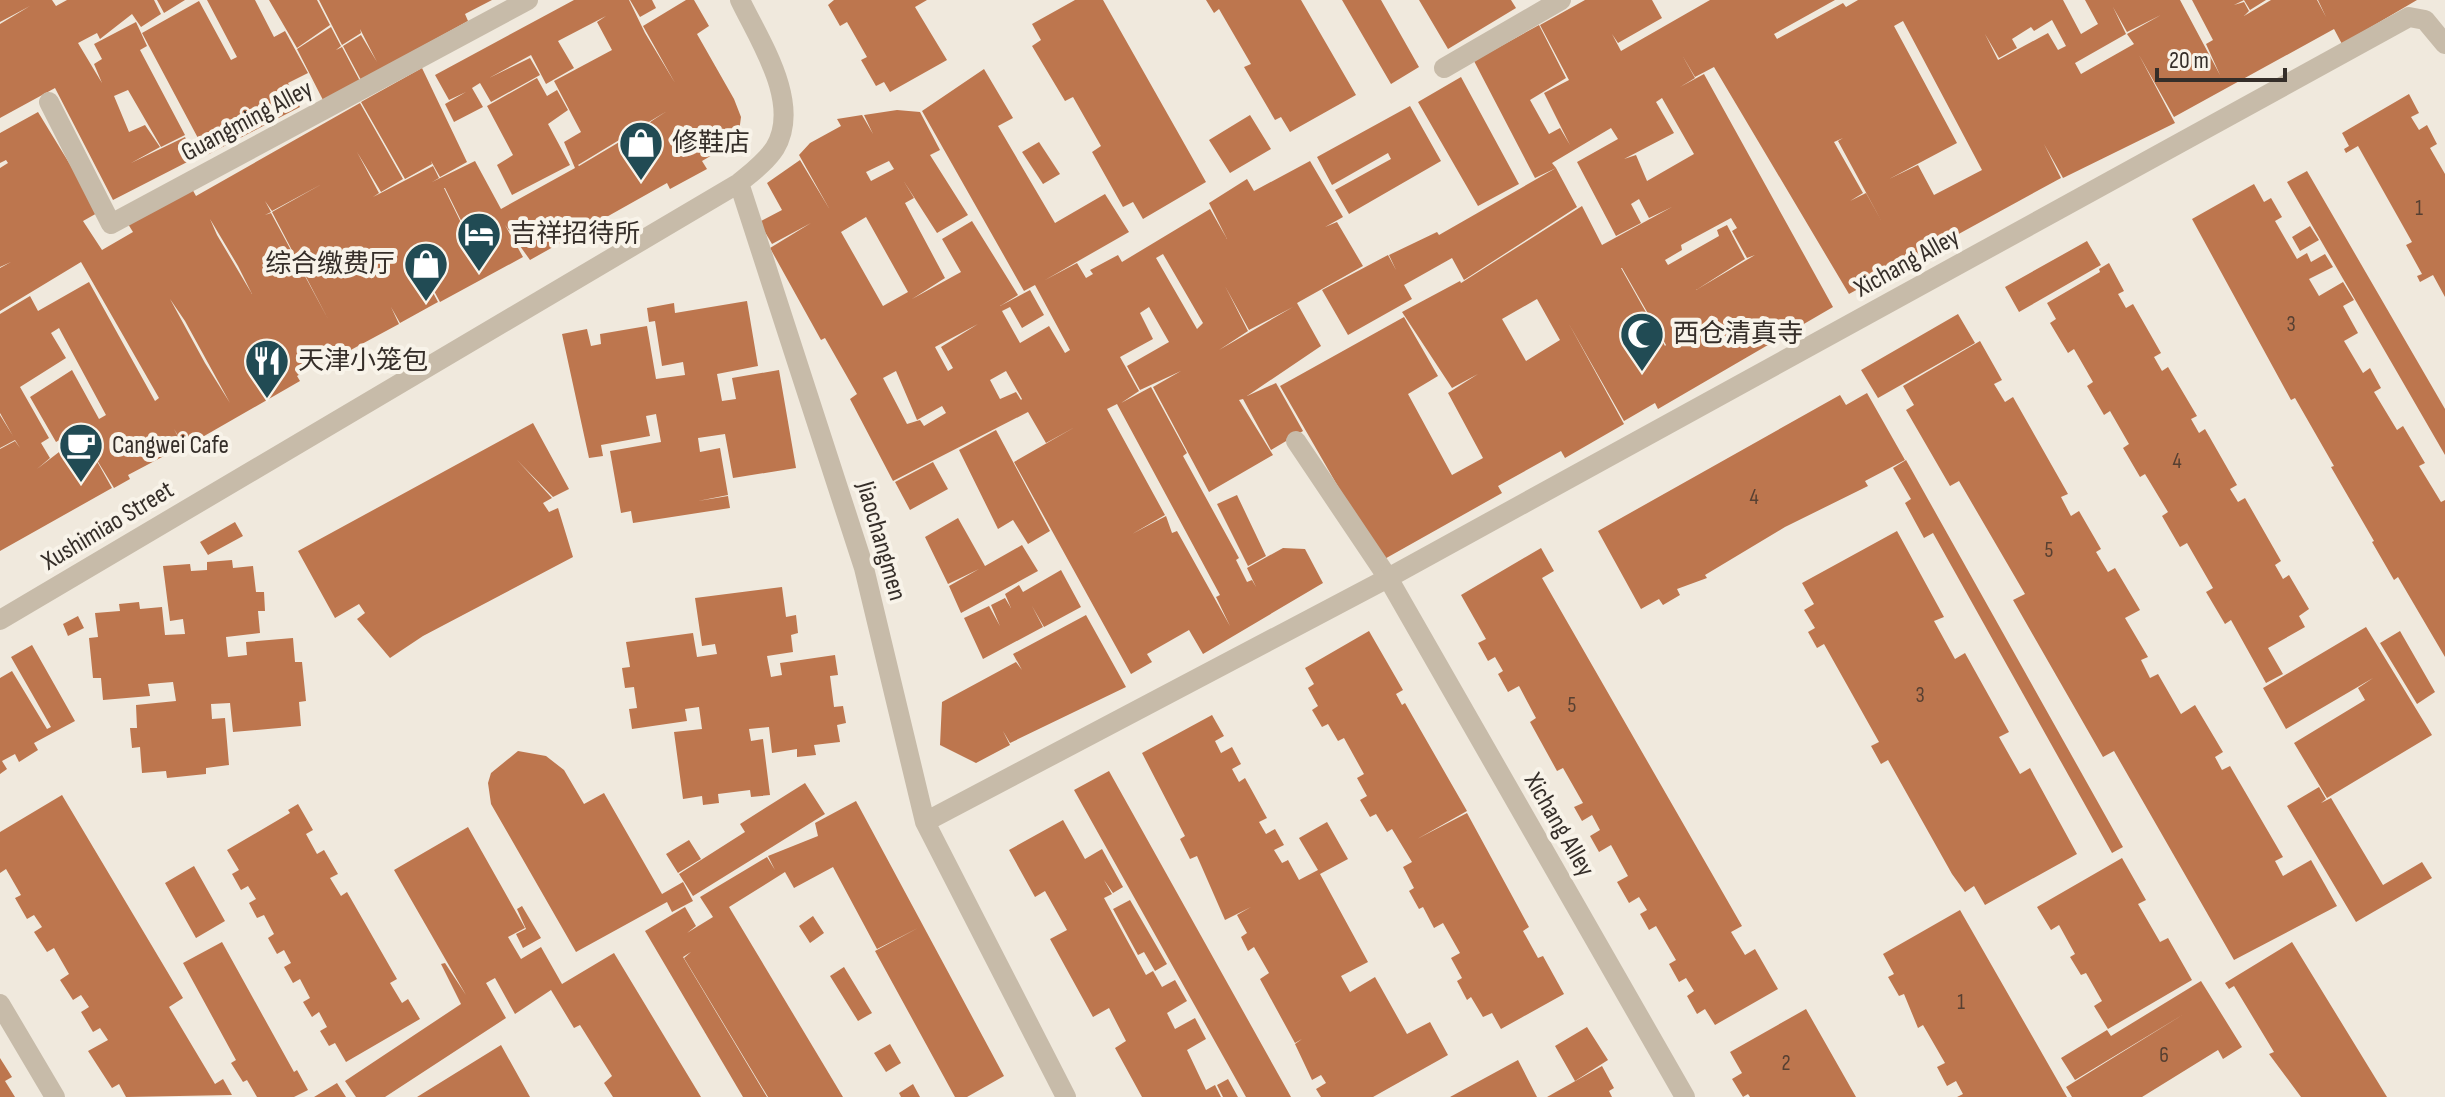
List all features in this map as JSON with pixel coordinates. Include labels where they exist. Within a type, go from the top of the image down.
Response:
[{"type":"street","name":"Guangming Alley","points":[[49,102],[111,224],[528,0]]},
{"type":"street","points":[[739,183],[775,148],[782,111],[779,87],[740,0]]},
{"type":"street","points":[[1444,68],[1561,0]]},
{"type":"street","name":"Xichang Alley","points":[[925,822],[1388,578],[2409,17],[2425,20],[2445,44]]},
{"type":"street","name":"Xushimiao Street","points":[[0,620],[739,183]]},
{"type":"street","name":"Jiaochangmen","points":[[739,183],[864,568],[925,822],[1066,1097]]},
{"type":"street","points":[[1296,441],[1388,578]]},
{"type":"street","name":"Xichang Alley","points":[[1388,578],[1685,1097]]},
{"type":"street","points":[[0,1004],[55,1097]]},
{"type":"building","points":[[0,0],[52,0],[56,6],[67,0],[154,0],[161,14],[141,27],[132,14],[100,39],[97,33],[78,43],[102,83],[94,64],[102,59],[94,44],[136,22],[147,46],[140,50],[185,135],[161,147],[128,90],[114,96],[129,132],[145,125],[160,147],[131,163],[185,137],[195,158],[113,200],[55,88],[0,118],[0,24],[30,6],[0,22]]},
{"type":"building","points":[[157,0],[185,0],[164,13]]},
{"type":"building","points":[[207,0],[255,0],[274,37],[285,31],[308,73],[288,83],[300,107],[207,155],[142,33],[199,1],[231,60],[237,57]]},
{"type":"building","points":[[269,0],[317,0],[330,25],[297,48]]},
{"type":"building","points":[[319,0],[492,0],[465,14],[468,21],[361,80],[343,46],[361,35],[377,62],[360,29],[361,33],[342,45]]},
{"type":"building","points":[[574,0],[629,0],[645,33],[675,83],[643,26],[686,0],[694,0],[709,26],[697,34],[741,117],[738,140],[702,161],[707,169],[670,189],[667,183],[530,260],[505,225],[523,257],[440,302],[414,254],[424,245],[412,253],[438,302],[400,323],[391,307],[399,324],[347,352],[344,347],[297,376],[300,381],[185,447],[174,429],[183,446],[128,475],[130,479],[114,488],[89,447],[112,488],[0,551],[0,449],[15,441],[20,448],[15,440],[0,448],[0,415],[13,436],[0,413],[0,314],[30,296],[38,311],[89,282],[155,401],[159,398],[81,262],[0,311],[0,268],[11,262],[0,267],[0,168],[8,163],[6,160],[0,163],[0,133],[38,112],[99,212],[83,221],[102,250],[133,232],[128,224],[191,187],[196,196],[360,103],[403,179],[381,192],[357,152],[379,193],[373,197],[433,166],[439,178],[432,182],[475,161],[501,209],[575,168],[564,142],[581,132],[554,81],[612,50],[597,22],[606,16],[558,41],[574,68],[546,84],[531,55],[489,78],[530,58],[540,75],[491,102],[480,83],[472,88],[483,107],[454,122],[445,104],[466,92],[449,100],[435,75]],"holes":[[[667,111],[621,141],[578,165]],[[322,184],[272,212],[328,319],[271,213],[265,215],[271,212],[265,201],[272,211]],[[444,188],[445,188],[485,269],[472,245]],[[210,219],[252,294],[217,235]],[[170,299],[185,321],[230,403],[205,363]],[[59,328],[106,415],[99,419],[72,370],[30,397],[56,442],[80,428],[84,436],[74,442],[87,467],[72,442],[37,469],[50,458],[41,443],[49,438],[20,387],[66,358],[51,333]]]},
{"type":"building","points":[[630,0],[652,0],[656,8],[640,17]]},
{"type":"building","points":[[834,0],[927,0],[915,7],[947,60],[890,92],[884,82],[876,86],[861,60],[867,57],[847,22],[840,26],[828,5]]},
{"type":"building","points":[[1075,0],[1103,0],[1206,182],[1143,219],[1133,202],[1123,207],[1092,152],[1101,146],[1073,97],[1065,101],[1032,46],[1041,40],[1032,24]]},
{"type":"building","points":[[1206,0],[1301,0],[1356,95],[1290,132],[1281,117],[1275,120],[1244,67],[1251,64],[1219,9],[1214,13]]},
{"type":"building","points":[[1342,0],[1381,0],[1419,67],[1391,84]]},
{"type":"building","points":[[1419,0],[1511,0],[1516,8],[1448,49]]},
{"type":"building","points":[[1585,0],[1652,0],[1662,18],[1618,43],[1612,34],[1621,51],[1710,0],[1835,0],[1774,34],[1777,39],[1843,3],[1846,7],[1858,0],[2063,0],[2081,34],[2098,24],[2085,0],[2180,0],[2220,75],[2206,44],[2213,40],[2192,0],[2244,0],[2234,5],[2244,2],[2249,11],[2244,16],[2271,0],[2317,0],[2326,17],[2318,0],[2417,0],[2342,44],[2334,29],[2174,117],[2139,55],[2175,123],[2063,178],[2044,144],[2061,178],[1849,294],[1714,67],[1695,77],[1682,55],[1695,78],[1680,87],[1704,74],[1833,307],[1658,409],[1655,403],[1624,421],[1569,324],[1624,424],[1565,458],[1561,451],[1498,486],[1502,493],[1381,561],[1280,386],[1404,317],[1438,376],[1408,394],[1452,475],[1483,458],[1448,393],[1478,374],[1452,388],[1402,312],[1461,283],[1582,206],[1602,245],[1672,207],[1649,218],[1639,199],[1631,204],[1641,223],[1616,236],[1577,162],[1618,139],[1611,128],[1552,163],[1556,168],[1535,178],[1474,61],[1539,25],[1566,78],[1530,100],[1549,134],[1560,128],[1570,145],[1544,93],[1569,80],[1540,25]],"holes":[[[2113,7],[2127,32],[2161,15],[2127,34],[2134,44],[2081,74],[2075,63],[2126,34]],[[2052,20],[2066,46],[2058,50],[2048,33],[1998,60],[1985,34],[1999,58],[2017,48],[2012,39],[2031,27],[2034,31]],[[1903,21],[1982,170],[1934,195],[1918,165],[1889,179],[1957,143],[1894,26]],[[1662,98],[1694,154],[1647,181],[1636,155],[1624,159],[1674,133],[1656,102]],[[1843,138],[1838,141],[1882,222],[1866,193],[1850,201],[1863,193],[1834,142]],[[1731,218],[1737,228],[1732,231],[1747,258],[1755,255],[1696,290],[1745,259],[1727,225],[1717,230],[1719,236],[1668,265],[1665,260],[1682,250],[1681,245]],[[1621,268],[1622,268],[1665,346]],[[1537,299],[1560,340],[1526,361],[1502,319]]]},
{"type":"building","points":[[2244,0],[2266,0],[2250,10]]},
{"type":"building","points":[[331,27],[341,46],[336,50],[342,47],[360,81],[323,100],[297,49]]},
{"type":"building","points":[[422,68],[467,162],[440,177],[431,161],[432,164],[405,179],[361,102]]},
{"type":"building","points":[[984,69],[1013,118],[998,126],[1055,223],[1105,194],[1129,232],[1045,280],[1077,263],[1086,278],[1093,274],[1090,270],[1118,255],[1122,262],[1210,209],[1227,239],[1209,203],[1247,179],[1254,191],[1310,161],[1343,217],[1325,227],[1337,222],[1363,266],[1297,303],[1321,346],[1247,396],[1276,383],[1303,431],[1271,450],[1243,399],[1239,400],[1273,455],[1209,492],[1153,387],[1181,371],[1140,390],[1127,366],[1169,342],[1149,307],[1140,313],[1153,339],[1120,357],[1139,391],[1121,403],[1151,387],[1187,453],[1183,456],[1239,558],[1236,560],[1247,582],[1252,580],[1256,587],[1247,568],[1283,548],[1305,549],[1323,583],[1203,654],[1189,630],[1147,654],[1152,662],[1131,674],[1014,462],[1075,427],[1046,443],[1028,412],[893,481],[850,399],[857,394],[825,338],[821,340],[770,248],[811,223],[772,244],[759,222],[782,210],[767,183],[800,160],[830,210],[799,155],[810,143],[841,126],[837,119],[862,115],[873,134],[864,115],[897,110],[920,112],[940,150],[930,155],[968,215],[937,233],[903,180],[914,198],[905,203],[945,278],[912,299],[961,272],[942,239],[972,221],[1018,295],[1000,306],[1030,290],[1044,315],[1022,328],[1010,307],[1002,311],[1020,343],[1049,326],[1065,353],[1070,350],[1035,285],[1024,291],[922,111]],"holes":[[[889,161],[894,169],[871,181],[866,172]],[[866,217],[908,292],[883,306],[841,232]],[[1163,254],[1203,323],[1197,329],[1156,258]],[[1225,286],[1249,330],[1293,307],[1219,350],[1248,331]],[[978,324],[941,347],[953,368],[948,371],[935,347]],[[896,371],[917,420],[942,406],[946,413],[924,426],[920,420],[907,424],[883,378]],[[1006,371],[1022,399],[1016,392],[1000,399],[990,380]],[[1117,404],[1220,595],[1216,597],[1230,626],[1177,531],[1172,533],[1166,516],[1132,534],[1165,515],[1107,409]]]},
{"type":"building","points":[[1461,77],[1519,184],[1478,206],[1418,102]]},
{"type":"building","points":[[537,78],[547,96],[557,90],[568,110],[548,124],[570,165],[512,195],[497,165],[513,155],[487,106]]},
{"type":"building","points":[[2409,94],[2419,113],[2411,117],[2419,130],[2427,125],[2437,144],[2430,148],[2445,174],[2445,297],[2433,275],[2420,282],[2417,276],[2422,274],[2406,245],[2412,242],[2358,146],[2346,153],[2344,149],[2349,146],[2342,133]]},
{"type":"building","points":[[1410,106],[1441,161],[1349,214],[1335,190],[1391,159],[1388,153],[1332,185],[1317,157]]},
{"type":"building","points":[[1250,115],[1271,149],[1230,173],[1209,140]]},
{"type":"building","points":[[1039,142],[1060,174],[1043,184],[1022,152]]},
{"type":"building","points":[[1556,168],[1577,207],[1464,280],[1452,258],[1404,285],[1412,299],[1348,335],[1322,290],[1388,255],[1396,270],[1389,255],[1437,232],[1439,235]]},
{"type":"building","points":[[2307,171],[2445,409],[2445,455],[2287,182]]},
{"type":"building","points":[[2254,184],[2264,202],[2271,198],[2282,217],[2275,221],[2297,259],[2307,253],[2311,262],[2325,254],[2333,267],[2309,279],[2319,296],[2343,282],[2354,300],[2343,306],[2358,333],[2344,341],[2363,373],[2370,368],[2381,388],[2374,392],[2397,430],[2403,426],[2425,463],[2419,466],[2441,502],[2445,500],[2445,657],[2398,577],[2394,580],[2372,542],[2331,467],[2334,466],[2295,398],[2291,400],[2192,219]]},
{"type":"building","points":[[2310,226],[2319,240],[2300,251],[2292,237]]},
{"type":"building","points":[[2087,241],[2101,265],[2019,312],[2005,287]]},
{"type":"building","points":[[2109,263],[2124,291],[2118,294],[2126,308],[2133,304],[2161,353],[2154,357],[2162,371],[2168,367],[2197,416],[2191,419],[2199,433],[2205,429],[2237,485],[2230,489],[2238,502],[2245,498],[2281,561],[2275,565],[2283,579],[2289,575],[2309,609],[2299,616],[2305,627],[2268,648],[2283,674],[2266,683],[2231,620],[2225,624],[2206,592],[2213,588],[2187,543],[2180,547],[2162,516],[2168,512],[2145,474],[2140,477],[2123,448],[2129,444],[2110,411],[2104,415],[2087,386],[2093,382],[2074,349],[2068,353],[2050,323],[2056,319],[2047,303],[2100,272],[2099,269]]},
{"type":"building","points":[[747,301],[758,366],[717,374],[722,401],[736,399],[732,378],[779,370],[796,468],[733,478],[725,434],[698,438],[700,452],[720,448],[728,495],[698,501],[728,496],[730,508],[633,523],[631,511],[621,513],[610,451],[661,442],[656,414],[646,416],[650,436],[601,445],[603,456],[589,458],[562,334],[587,329],[591,346],[601,344],[600,334],[647,326],[656,379],[685,375],[683,362],[662,366],[655,321],[649,322],[647,308],[674,303],[675,313]]},
{"type":"building","points":[[1958,314],[1975,343],[1878,398],[1861,370]]},
{"type":"building","points":[[1980,341],[2002,380],[1994,384],[2005,402],[2013,397],[2068,494],[2061,497],[2071,516],[2079,511],[2101,549],[2096,552],[2108,572],[2115,568],[2140,610],[2125,618],[2148,657],[2141,660],[2150,678],[2158,674],[2181,714],[2195,705],[2223,752],[2215,757],[2222,770],[2230,766],[2283,857],[2275,861],[2283,876],[2311,860],[2337,906],[2234,960],[2114,751],[2103,757],[2013,600],[2025,594],[1959,481],[1950,486],[1906,410],[1914,405],[1903,386]]},
{"type":"building","points":[[1867,393],[1905,460],[1865,481],[1868,486],[1785,527],[1705,575],[1707,578],[1677,589],[1680,595],[1663,605],[1659,599],[1641,609],[1598,531],[1840,395],[1846,405]]},
{"type":"building","points":[[533,423],[569,489],[553,497],[517,460],[552,498],[543,503],[549,512],[558,508],[573,557],[423,636],[390,658],[357,619],[365,613],[359,604],[335,618],[298,551]]},
{"type":"building","points":[[996,430],[1050,531],[1028,544],[1013,520],[998,529],[959,450]]},
{"type":"building","points":[[1906,460],[2123,847],[2112,853],[1933,533],[1924,538],[1905,503],[1911,499],[1893,468]]},
{"type":"building","points":[[933,462],[948,489],[910,510],[895,482]]},
{"type":"building","points":[[1237,495],[1266,556],[1248,566],[1217,504]]},
{"type":"building","points":[[958,518],[985,566],[1022,545],[1038,571],[961,613],[949,586],[979,569],[948,584],[925,537]]},
{"type":"building","points":[[235,522],[243,536],[208,555],[200,542]]},
{"type":"building","points":[[1897,531],[1944,617],[1934,621],[1955,659],[1965,653],[2009,732],[1999,737],[2020,774],[2030,768],[2077,854],[1985,905],[1974,886],[1965,892],[1952,874],[1888,760],[1881,764],[1871,746],[1879,742],[1824,644],[1817,648],[1808,632],[1815,628],[1804,610],[1814,604],[1802,583]]},
{"type":"building","points":[[1541,548],[1554,571],[1542,578],[1742,926],[1731,932],[1745,955],[1755,949],[1778,989],[1715,1025],[1705,1009],[1697,1014],[1687,996],[1694,991],[1686,978],[1679,982],[1669,964],[1676,960],[1656,926],[1649,930],[1640,914],[1647,910],[1639,897],[1629,903],[1617,882],[1628,876],[1611,845],[1599,852],[1590,836],[1600,830],[1592,815],[1582,821],[1574,807],[1583,803],[1563,768],[1557,771],[1530,722],[1536,718],[1519,686],[1508,692],[1498,674],[1503,671],[1495,657],[1488,661],[1478,643],[1486,639],[1461,595]]},
{"type":"building","points":[[232,560],[233,568],[253,566],[256,592],[264,592],[265,611],[258,611],[260,633],[226,637],[228,657],[247,655],[246,642],[293,638],[295,662],[302,662],[306,701],[299,702],[301,726],[233,732],[230,703],[211,704],[212,719],[225,718],[229,765],[206,768],[206,774],[167,778],[166,771],[142,773],[140,747],[132,748],[130,728],[137,728],[136,705],[176,701],[173,682],[148,684],[150,696],[103,700],[101,678],[93,678],[89,638],[98,637],[95,613],[120,611],[119,604],[139,602],[140,609],[162,607],[165,635],[185,634],[183,619],[170,621],[163,566],[190,564],[191,571],[207,570],[207,562]]},
{"type":"building","points":[[1061,570],[1081,607],[1044,627],[1032,606],[1043,627],[983,659],[964,618],[989,606],[1000,626],[991,605],[1005,598],[1011,608],[1005,594],[1019,585],[1023,592]]},
{"type":"building","points":[[782,587],[786,617],[796,615],[798,633],[791,635],[793,652],[767,656],[771,677],[782,675],[780,663],[835,655],[838,675],[830,676],[834,707],[843,706],[846,723],[837,725],[840,742],[814,745],[816,755],[797,757],[797,749],[772,753],[769,727],[749,729],[751,741],[763,739],[770,795],[751,797],[750,790],[718,794],[719,803],[703,805],[702,796],[683,799],[674,732],[702,729],[699,707],[685,709],[687,721],[632,729],[629,709],[637,708],[634,687],[625,688],[622,668],[630,667],[626,642],[693,633],[697,657],[717,654],[715,644],[702,646],[695,598]]},
{"type":"building","points":[[1086,615],[1126,687],[1010,743],[1003,731],[1010,745],[976,763],[940,745],[942,702],[1016,662],[1022,670],[1013,654]]},
{"type":"building","points":[[78,616],[84,628],[68,636],[63,624]]},
{"type":"building","points":[[2366,627],[2432,735],[2327,798],[2294,743],[2365,700],[2358,688],[2373,678],[2286,729],[2263,688]]},
{"type":"building","points":[[1369,631],[1403,690],[1396,694],[1402,705],[1405,703],[1467,811],[1417,839],[1467,813],[1529,927],[1523,931],[1538,958],[1543,956],[1564,994],[1501,1029],[1492,1013],[1483,1017],[1471,997],[1467,1000],[1457,981],[1462,978],[1451,958],[1460,953],[1443,923],[1434,928],[1423,907],[1419,909],[1409,891],[1414,888],[1403,867],[1412,862],[1392,829],[1387,832],[1376,814],[1370,817],[1360,800],[1367,796],[1357,778],[1364,774],[1344,738],[1338,741],[1328,724],[1322,727],[1312,710],[1318,706],[1308,688],[1314,684],[1305,668]]},
{"type":"building","points":[[2400,631],[2435,692],[2417,704],[2380,643]]},
{"type":"building","points":[[32,645],[75,721],[34,743],[38,750],[19,762],[15,754],[2,761],[7,769],[0,774],[0,678],[12,671],[47,729],[51,727],[11,657]]},
{"type":"building","points":[[1212,715],[1224,736],[1215,741],[1221,753],[1232,747],[1241,764],[1232,769],[1239,782],[1245,778],[1267,818],[1259,822],[1266,834],[1275,829],[1284,845],[1274,850],[1282,863],[1288,860],[1299,880],[1318,870],[1299,838],[1327,822],[1348,859],[1320,874],[1368,962],[1341,976],[1350,992],[1375,977],[1407,1034],[1430,1022],[1448,1055],[1373,1097],[1321,1097],[1316,1089],[1326,1083],[1321,1075],[1312,1080],[1295,1044],[1302,1039],[1295,1043],[1260,979],[1269,973],[1254,947],[1248,951],[1241,937],[1247,933],[1237,915],[1251,907],[1225,920],[1197,856],[1190,859],[1180,839],[1185,836],[1142,753]]},
{"type":"building","points":[[518,751],[546,756],[564,770],[584,804],[604,793],[662,894],[683,882],[693,901],[672,912],[667,902],[576,952],[491,804],[488,783],[491,773]]},
{"type":"building","points":[[1109,771],[1291,1097],[1246,1097],[1074,790]]},
{"type":"building","points":[[805,783],[825,814],[693,896],[679,874],[745,832],[740,824]]},
{"type":"building","points":[[2319,787],[2326,799],[2321,803],[2331,798],[2383,885],[2422,862],[2432,878],[2356,922],[2287,806]]},
{"type":"building","points":[[62,795],[183,998],[169,1007],[215,1084],[223,1079],[232,1095],[126,1097],[119,1084],[112,1088],[88,1051],[108,1040],[100,1028],[93,1032],[81,1012],[89,1007],[81,995],[73,1000],[60,980],[69,974],[54,948],[47,952],[34,932],[42,927],[34,915],[27,919],[15,898],[21,895],[6,869],[0,873],[0,832]]},
{"type":"building","points":[[856,801],[1004,1076],[967,1097],[955,1097],[875,951],[918,928],[877,949],[833,867],[794,888],[785,872],[729,907],[843,1097],[768,1097],[684,958],[691,952],[683,957],[767,1097],[743,1097],[645,931],[685,907],[696,926],[687,933],[713,917],[700,897],[767,857],[775,870],[768,856],[818,836],[815,823]]},
{"type":"building","points":[[298,804],[313,830],[306,834],[317,854],[324,850],[338,874],[330,878],[341,896],[347,892],[397,979],[390,983],[402,1003],[408,999],[420,1019],[346,1062],[335,1043],[329,1046],[320,1031],[327,1027],[319,1012],[312,1017],[303,1002],[310,998],[300,979],[293,983],[284,967],[291,963],[284,950],[277,954],[268,938],[274,934],[264,915],[257,918],[249,903],[256,899],[248,886],[241,890],[232,874],[239,870],[227,850],[290,813],[288,810]]},
{"type":"building","points":[[1063,820],[1085,859],[1102,849],[1123,887],[1113,893],[1104,880],[1112,894],[1104,898],[1146,975],[1153,971],[1162,987],[1175,980],[1187,1001],[1167,1013],[1175,1029],[1195,1018],[1206,1039],[1187,1050],[1206,1090],[1215,1085],[1221,1097],[1142,1097],[1115,1048],[1126,1041],[1109,1008],[1093,1017],[1050,939],[1067,930],[1045,891],[1035,897],[1009,850]]},
{"type":"building","points":[[468,827],[525,928],[508,937],[521,959],[541,947],[562,984],[614,953],[701,1097],[613,1097],[604,1083],[612,1076],[580,1025],[574,1028],[551,990],[515,1014],[495,978],[486,983],[506,1018],[385,1097],[356,1097],[345,1081],[461,1004],[441,964],[445,963],[466,995],[394,870]]},
{"type":"building","points":[[689,840],[701,859],[678,873],[666,854]]},
{"type":"building","points":[[2122,858],[2146,900],[2138,904],[2160,942],[2168,938],[2192,980],[2108,1029],[2094,1006],[2102,1001],[2086,973],[2081,975],[2070,957],[2075,954],[2059,925],[2051,930],[2037,907]]},
{"type":"building","points":[[194,866],[225,921],[196,938],[165,883]]},
{"type":"building","points":[[1130,900],[1167,964],[1155,971],[1144,952],[1138,955],[1113,909]]},
{"type":"building","points":[[522,906],[541,938],[523,948],[516,934],[526,929],[517,909]]},
{"type":"building","points":[[1960,910],[2067,1097],[1957,1097],[1963,1094],[1956,1081],[1947,1086],[1937,1067],[1945,1063],[1923,1025],[1918,1028],[1904,994],[1899,996],[1888,977],[1894,974],[1883,954]]},
{"type":"building","points":[[813,916],[824,933],[810,943],[799,926]]},
{"type":"building","points":[[222,942],[294,1072],[297,1070],[308,1090],[294,1097],[257,1097],[231,1063],[236,1060],[183,963]]},
{"type":"building","points":[[2292,942],[2387,1097],[2301,1097],[2269,1054],[2274,1052],[2234,986],[2229,989],[2225,983]]},
{"type":"building","points":[[844,967],[872,1013],[858,1021],[830,976]]},
{"type":"building","points":[[2201,981],[2242,1047],[2223,1059],[2218,1050],[2142,1097],[2072,1097],[2066,1087],[2184,1014],[2075,1080],[2061,1058],[2107,1030],[2111,1036]]},
{"type":"building","points":[[1806,1009],[1856,1097],[1750,1097],[1748,1094],[1743,1097],[1732,1079],[1742,1073],[1730,1052]]},
{"type":"building","points":[[1587,1027],[1608,1060],[1575,1081],[1555,1046]]},
{"type":"building","points":[[890,1044],[901,1063],[886,1072],[874,1053]]},
{"type":"building","points":[[501,1045],[530,1097],[417,1097]]},
{"type":"building","points":[[0,1058],[12,1077],[5,1081],[15,1097],[0,1097]]},
{"type":"building","points":[[1518,1060],[1537,1097],[1450,1097]]},
{"type":"building","points":[[1602,1066],[1614,1088],[1609,1091],[1612,1097],[1547,1097]]},
{"type":"building","points":[[1228,1079],[1238,1097],[1223,1097],[1217,1085]]},
{"type":"building","points":[[337,1083],[346,1097],[314,1097]]},
{"type":"building","points":[[913,1084],[920,1097],[901,1097],[899,1093]]},
{"type":"place","name":"修鞋店","points":[[641,182]]},
{"type":"place","name":"吉祥招待所","points":[[479,273]]},
{"type":"place","name":"综合缴费厅","points":[[426,303]]},
{"type":"place","name":"西仓清真寺","points":[[1642,373]]},
{"type":"place","name":"天津小笼包","points":[[267,400]]},
{"type":"place","name":"Cangwei Cafe","points":[[81,484]]}]
